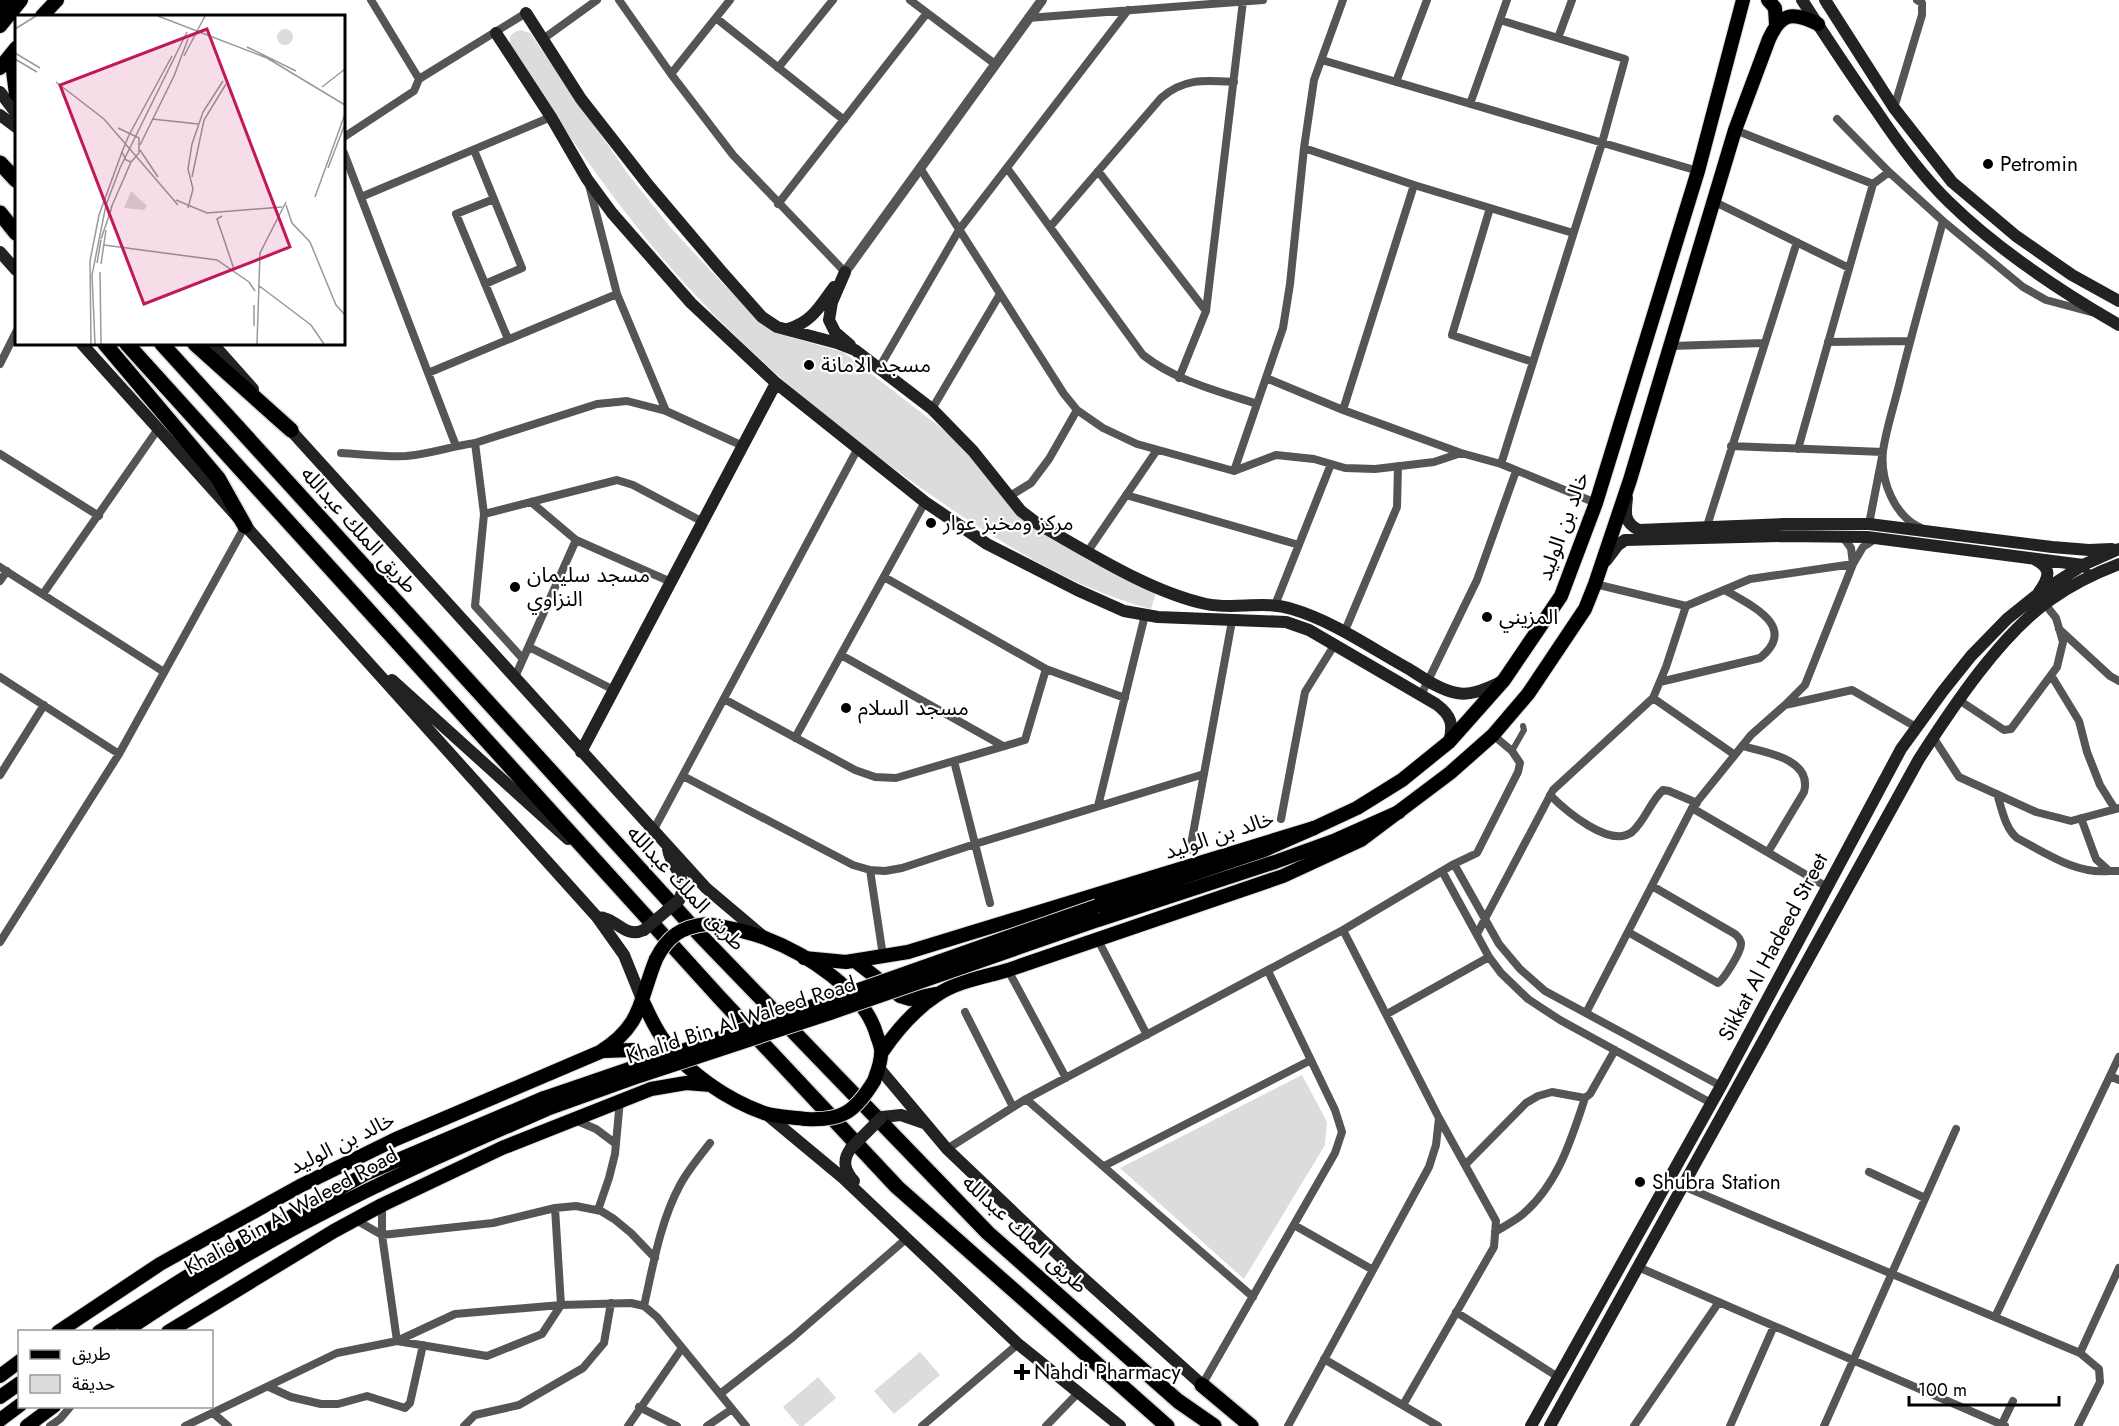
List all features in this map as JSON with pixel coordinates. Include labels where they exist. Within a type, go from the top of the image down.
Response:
[{"type":"highway","points":[[0,163],[15,179]]},
{"type":"highway","points":[[0,213],[15,230]]},
{"type":"highway","points":[[106,345],[218,478],[244,526]]},
{"type":"highway","points":[[128,345],[719,997],[897,1187],[1167,1426]]},
{"type":"highway","name":"طريق الملك عبدالله","points":[[163,345],[700,935],[980,1225],[1178,1401],[1214,1426]]},
{"type":"highway","points":[[196,345],[291,430]]},
{"type":"highway","points":[[1202,1385],[1251,1426]]},
{"type":"main road","points":[[0,9],[11,0]]},
{"type":"main road","points":[[0,26],[21,0]]},
{"type":"main road","points":[[43,15],[57,0]]},
{"type":"main road","name":"خالد بن الوليد","points":[[804,958],[833,962],[855,961],[908,952],[1275,838],[1314,828],[1357,808],[1402,780],[1449,742],[1504,680],[1561,596],[1596,503],[1698,171],[1741,6],[1752,0]]},
{"type":"main road","points":[[1768,0],[1775,8],[1776,24]]},
{"type":"main road","points":[[1802,0],[1908,157],[1950,203],[1996,242],[2045,278],[2119,326]]},
{"type":"main road","points":[[1825,0],[1894,108],[1952,182],[2016,236],[2072,275],[2119,302]]},
{"type":"main road","points":[[526,12],[581,99],[649,186],[762,317],[777,327],[855,350]]},
{"type":"main road","points":[[1776,24],[1786,17],[1793,16],[1800,16],[1818,24]]},
{"type":"main road","name":"خالد بن الوليد","points":[[643,1002],[654,1026],[666,1044],[711,1085],[766,1114],[827,1120],[848,1112],[864,1097],[876,1074],[882,1052],[898,1028],[938,994],[964,982],[1098,940],[1309,866],[1361,840],[1450,773],[1492,735],[1528,694],[1585,609],[1630,480],[1735,130],[1776,24]]},
{"type":"main road","points":[[496,33],[551,117],[587,179],[612,213],[691,303],[777,383],[925,502],[987,544],[1124,612],[1232,621],[1286,622],[1309,630],[1448,713],[1452,722],[1449,742]]},
{"type":"main road","points":[[0,68],[15,49]]},
{"type":"main road","points":[[15,66],[13,71],[15,86]]},
{"type":"main road","points":[[0,92],[15,112]]},
{"type":"main road","points":[[0,115],[15,126]]},
{"type":"main road","points":[[0,252],[15,269]]},
{"type":"main road","points":[[788,329],[802,325],[816,311],[845,272]]},
{"type":"main road","points":[[845,272],[832,302],[829,320],[835,332],[932,409],[973,451],[1022,512],[1038,524],[1164,590],[1206,604],[1238,607],[1275,605],[1317,618],[1429,681],[1456,693],[1468,694],[1486,689],[1504,680]]},
{"type":"main road","points":[[83,345],[597,917],[624,955],[643,1002]]},
{"type":"main road","points":[[214,345],[653,831],[706,888],[765,938]]},
{"type":"main road","points":[[581,752],[777,383]]},
{"type":"main road","points":[[1630,480],[1625,517],[1630,525],[1639,530],[1707,526],[1869,524],[2052,547],[2090,550],[2119,549]]},
{"type":"main road","points":[[1595,584],[1609,555],[1618,544],[1625,540],[1762,536],[1878,538],[2083,565],[2092,574]]},
{"type":"main road","name":"Sikkat Al Hadeed Street","points":[[1550,1426],[1933,737],[1959,700],[2041,599],[2083,565],[2119,549]]},
{"type":"main road","points":[[2030,557],[2044,564],[2048,570],[2041,599]]},
{"type":"main road","name":"Sikkat Al Hadeed Street","points":[[1530,1426],[1711,1103],[1901,749],[1916,727],[1971,656],[2007,619],[2041,599],[2092,574],[2119,564]]},
{"type":"main road","points":[[338,630],[619,886]]},
{"type":"main road","name":"Khalid Bin Al Waleed Road","points":[[102,1330],[188,1276],[365,1174],[545,1104],[779,1018],[1097,913],[1275,862],[1335,840],[1399,812]]},
{"type":"main road","name":"Khalid Bin Al Waleed Road","points":[[1097,913],[1264,850],[1314,828]]},
{"type":"main road","points":[[597,917],[610,919],[627,932],[636,933],[644,930],[679,900],[683,891],[683,881],[670,858],[668,847]]},
{"type":"main road","name":"خالد بن الوليد","points":[[61,1330],[160,1264],[300,1186],[396,1139],[600,1052],[630,1027],[643,1002],[656,959],[676,934],[690,926],[706,924],[765,938],[804,958],[830,975],[865,1008],[874,1026],[882,1052]]},
{"type":"main road","points":[[855,961],[900,996],[910,999],[938,994]]},
{"type":"main road","points":[[600,1052],[633,1050],[646,1060],[648,1070],[644,1082],[625,1098]]},
{"type":"main road","points":[[876,1074],[928,1125],[947,1149],[1072,1268],[1202,1385],[1259,1426]]},
{"type":"main road","name":"خالد بن الوليد","points":[[171,1330],[281,1262],[382,1205],[502,1148],[651,1089],[686,1083],[711,1085]]},
{"type":"main road","name":"Khalid Bin Al Waleed Road","points":[[126,1330],[323,1213],[545,1104]]},
{"type":"main road","points":[[766,1114],[843,1178],[1018,1344],[1120,1426]]},
{"type":"main road","points":[[865,1201],[846,1169],[845,1158],[850,1148],[882,1117],[901,1115],[915,1118],[928,1125]]},
{"type":"main road","points":[[0,1376],[18,1362]]},
{"type":"main road","points":[[0,1397],[18,1384]]},
{"type":"main road","points":[[0,1420],[18,1406]]},
{"type":"main road","points":[[27,1426],[53,1408]]},
{"type":"street","points":[[371,0],[419,79]]},
{"type":"street","points":[[543,39],[597,0]]},
{"type":"street","points":[[619,0],[671,74],[733,155],[845,272],[1039,1]]},
{"type":"street","points":[[671,74],[730,0]]},
{"type":"street","points":[[778,68],[833,0]]},
{"type":"street","points":[[910,0],[995,64]]},
{"type":"street","points":[[1028,18],[1263,0]]},
{"type":"street","points":[[1234,471],[1283,328],[1314,80],[1343,0]]},
{"type":"street","points":[[1396,82],[1427,0]]},
{"type":"street","points":[[1470,104],[1507,0]]},
{"type":"street","points":[[1558,38],[1572,0]]},
{"type":"street","points":[[1894,108],[1922,15],[1922,3],[1917,0]]},
{"type":"street","points":[[1179,378],[1206,311],[1244,2]]},
{"type":"street","points":[[879,368],[959,230],[1128,10]]},
{"type":"street","points":[[345,136],[414,91],[419,79],[496,33],[526,12]]},
{"type":"street","points":[[778,204],[927,13]]},
{"type":"street","points":[[716,18],[843,120]]},
{"type":"street","points":[[1500,20],[1625,59],[1602,142],[1501,464]]},
{"type":"street","points":[[1322,60],[1698,171]]},
{"type":"street","points":[[1050,228],[1170,90],[1181,84],[1203,80],[1234,82]]},
{"type":"street","points":[[361,197],[551,117]]},
{"type":"street","points":[[1837,118],[1889,172],[1943,221],[2023,287],[2046,300],[2070,308],[2097,313]]},
{"type":"street","points":[[1735,130],[1873,184]]},
{"type":"street","points":[[1304,148],[1414,185],[1573,233]]},
{"type":"street","points":[[474,150],[522,268],[485,284]]},
{"type":"street","points":[[345,156],[456,446]]},
{"type":"street","points":[[920,168],[1047,369],[1077,410],[1103,428],[1137,444],[1234,471],[1276,455],[1314,459],[1345,468],[1375,469],[1434,462],[1461,453]]},
{"type":"street","points":[[1007,168],[1143,355],[1156,366],[1179,378],[1257,404]]},
{"type":"street","points":[[1098,171],[1206,311]]},
{"type":"street","points":[[1798,449],[1873,184],[1889,172]]},
{"type":"street","points":[[587,179],[617,294],[666,411]]},
{"type":"street","points":[[1343,410],[1414,185]]},
{"type":"street","points":[[494,199],[456,214],[508,339]]},
{"type":"street","points":[[1715,202],[1849,268]]},
{"type":"street","points":[[1490,208],[1452,335],[1533,362]]},
{"type":"street","points":[[1869,524],[1883,452],[1910,341],[1943,221]]},
{"type":"street","points":[[1707,526],[1797,242]]},
{"type":"street","points":[[428,373],[617,294]]},
{"type":"street","points":[[932,409],[1000,294]]},
{"type":"street","points":[[0,364],[15,334]]},
{"type":"street","points":[[1828,342],[1910,341]]},
{"type":"street","points":[[1671,346],[1764,344]]},
{"type":"street","points":[[1266,378],[1343,410],[1461,453],[1501,464],[1596,503]]},
{"type":"street","points":[[340,453],[408,456],[433,452],[475,443],[597,404],[627,400],[666,411],[743,446]]},
{"type":"street","points":[[1010,496],[1031,483],[1049,459],[1077,410]]},
{"type":"street","points":[[43,594],[158,429]]},
{"type":"street","points":[[475,443],[484,514],[475,606],[523,659]]},
{"type":"street","points":[[1731,446],[1883,452]]},
{"type":"street","points":[[653,831],[858,448]]},
{"type":"street","points":[[1088,551],[1157,450]]},
{"type":"street","points":[[1883,452],[1884,472],[1889,492],[1898,509],[1910,523],[1930,531]]},
{"type":"street","points":[[0,454],[99,516]]},
{"type":"street","points":[[1275,605],[1331,464]]},
{"type":"street","points":[[1344,633],[1396,507],[1398,466]]},
{"type":"street","points":[[1421,695],[1477,579],[1516,471]]},
{"type":"street","points":[[484,514],[617,480],[633,485],[703,522]]},
{"type":"street","points":[[1126,495],[1299,545]]},
{"type":"street","points":[[531,502],[576,540],[671,582]]},
{"type":"street","points":[[795,738],[925,502]]},
{"type":"street","points":[[0,942],[119,754],[244,526]]},
{"type":"street","points":[[1842,536],[1851,548],[1852,564]]},
{"type":"street","points":[[1586,1013],[1695,806],[1750,735],[1805,685],[1852,564],[1863,547],[1878,538]]},
{"type":"street","points":[[515,677],[576,540]]},
{"type":"street","points":[[1595,584],[1686,606],[1750,579],[1852,564]]},
{"type":"street","points":[[0,581],[3,569],[164,672]]},
{"type":"street","points":[[884,577],[1046,669],[1125,698]]},
{"type":"street","points":[[1660,682],[1760,658],[1771,650],[1775,636],[1772,622],[1761,611],[1725,590]]},
{"type":"street","points":[[1959,700],[2004,730],[2012,729],[2057,667],[2063,642],[2056,618],[2041,599]]},
{"type":"street","points":[[1477,934],[1553,790],[1653,698],[1686,606]]},
{"type":"street","points":[[1098,806],[1144,615]]},
{"type":"street","points":[[1190,850],[1232,621]]},
{"type":"street","points":[[2059,629],[2110,676],[2119,681]]},
{"type":"street","points":[[1281,819],[1305,692],[1335,644]]},
{"type":"street","points":[[529,647],[614,690]]},
{"type":"street","points":[[841,655],[1003,746]]},
{"type":"street","points":[[724,699],[855,770],[875,777],[896,778],[1025,740],[1046,669]]},
{"type":"street","points":[[1933,737],[1959,777],[2036,812],[2072,821],[2117,809],[2100,785],[2087,753],[2079,721],[2050,675]]},
{"type":"street","points":[[0,677],[119,754]]},
{"type":"street","points":[[1785,705],[1852,690],[1916,727]]},
{"type":"street","points":[[1653,698],[1735,755]]},
{"type":"street","points":[[0,775],[44,705]]},
{"type":"street","points":[[1512,751],[1524,730],[1523,726]]},
{"type":"street","points":[[947,1149],[1026,1099],[1343,930],[1454,864],[1477,853],[1518,772],[1520,763],[1512,751],[1492,735]]},
{"type":"street","points":[[1742,746],[1779,756],[1800,770],[1805,777],[1804,792],[1768,852]]},
{"type":"street","points":[[954,761],[990,903]]},
{"type":"street","points":[[682,776],[854,865],[870,870],[885,871],[902,868],[1204,774]]},
{"type":"street","points":[[1550,795],[1576,818],[1596,829],[1616,836],[1625,836],[1633,831],[1663,790],[1669,790],[1827,887]]},
{"type":"street","points":[[1996,794],[2006,823],[2012,834],[2018,838],[2069,865],[2098,872],[2119,871]]},
{"type":"street","points":[[2081,818],[2096,859],[2109,871]]},
{"type":"street","points":[[1454,864],[1499,944],[1520,969],[1545,991],[1720,1086]]},
{"type":"street","points":[[870,870],[883,956]]},
{"type":"street","points":[[1443,871],[1489,957],[1501,973],[1528,999],[1560,1020],[1711,1103]]},
{"type":"street","points":[[1628,932],[1718,983],[1725,976],[1741,947],[1740,939],[1735,934],[1652,886]]},
{"type":"street","points":[[1343,930],[1439,1118],[1496,1221],[1494,1247],[1403,1405]]},
{"type":"street","points":[[1098,940],[1147,1035]]},
{"type":"street","points":[[1387,1014],[1489,957]]},
{"type":"street","points":[[1008,970],[1066,1078]]},
{"type":"street","points":[[1202,1385],[1335,1153],[1342,1132],[1335,1110],[1268,970]]},
{"type":"street","points":[[965,1012],[1013,1107]]},
{"type":"street","points":[[1495,1232],[1522,1214],[1548,1186],[1568,1149],[1585,1098],[1590,1094],[1615,1050]]},
{"type":"street","points":[[1995,1317],[2119,1058]]},
{"type":"street","points":[[1104,1166],[1311,1060]]},
{"type":"street","points":[[2110,1076],[2119,1080]]},
{"type":"street","points":[[1465,1165],[1526,1103],[1538,1096],[1552,1092],[1585,1098]]},
{"type":"street","points":[[598,1210],[609,1178],[625,1098]]},
{"type":"street","points":[[1026,1099],[1253,1297]]},
{"type":"street","points":[[1287,1426],[1429,1167],[1436,1145],[1439,1118]]},
{"type":"street","points":[[574,1119],[596,1128],[616,1144]]},
{"type":"street","points":[[1824,1426],[1956,1129]]},
{"type":"street","points":[[644,1306],[671,1205],[680,1185],[710,1143]]},
{"type":"street","points":[[1869,1172],[1925,1198]]},
{"type":"street","points":[[1683,1186],[2080,1353],[2099,1369],[2100,1382],[2078,1426]]},
{"type":"street","points":[[382,1205],[382,1235],[398,1341]]},
{"type":"street","points":[[356,1220],[382,1235],[493,1223],[555,1208],[576,1206],[598,1210],[631,1233],[655,1258]]},
{"type":"street","points":[[398,1341],[487,1356],[542,1334],[561,1305],[555,1208]]},
{"type":"street","points":[[1294,1225],[1372,1270]]},
{"type":"street","points":[[720,1394],[793,1337],[906,1239]]},
{"type":"street","points":[[1638,1267],[2003,1425],[2013,1401]]},
{"type":"street","points":[[2080,1353],[2119,1268]]},
{"type":"street","points":[[1637,1425],[1719,1302]]},
{"type":"street","points":[[464,1426],[475,1415],[519,1405],[583,1368],[604,1344],[611,1303]]},
{"type":"street","points":[[185,1426],[337,1353],[398,1341],[455,1314],[611,1303],[631,1303],[644,1306],[657,1317],[746,1426]]},
{"type":"street","points":[[1456,1312],[1558,1377]]},
{"type":"street","points":[[1730,1426],[1774,1326]]},
{"type":"street","points":[[922,1426],[1018,1344]]},
{"type":"street","points":[[269,1387],[291,1397],[321,1404],[338,1404],[366,1395],[405,1407],[410,1403],[423,1345]]},
{"type":"street","points":[[628,1426],[682,1348]]},
{"type":"street","points":[[1324,1359],[1438,1426]]},
{"type":"street","points":[[1046,1426],[1078,1393]]},
{"type":"street","points":[[639,1407],[677,1426]]},
{"type":"street","points":[[50,1426],[70,1408]]},
{"type":"street","points":[[706,1426],[732,1409]]},
{"type":"street","points":[[213,1413],[228,1426]]},
{"type":"green space","points":[[521,30],[530,33],[628,174],[670,227],[725,286],[776,333],[843,352],[967,448],[1029,523],[1093,563],[1157,589],[1151,609],[1072,580],[973,524],[828,418],[752,352],[681,280],[595,172],[511,51],[510,37]]},
{"type":"green space","points":[[1302,1075],[1327,1122],[1325,1145],[1244,1279],[1120,1168]]},
{"type":"green space","points":[[920,1352],[940,1375],[894,1414],[874,1391]]},
{"type":"green space","points":[[818,1377],[836,1398],[803,1426],[799,1426],[783,1407]]},
{"type":"place","name":"Petromin","points":[[1988,164]]},
{"type":"place","name":"مسجد الامانة","points":[[809,365]]},
{"type":"place","name":"مركز ومخبز عوار","points":[[931,523]]},
{"type":"place","name":"مسجد سليمان النزاوي","points":[[515,587]]},
{"type":"place","name":"المزيني","points":[[1487,617]]},
{"type":"place","name":"مسجد السلام","points":[[846,708]]},
{"type":"place","name":"Shubra Station","points":[[1640,1182]]},
{"type":"place","name":"Nahdi Pharmacy","points":[[1022,1372]]}]
